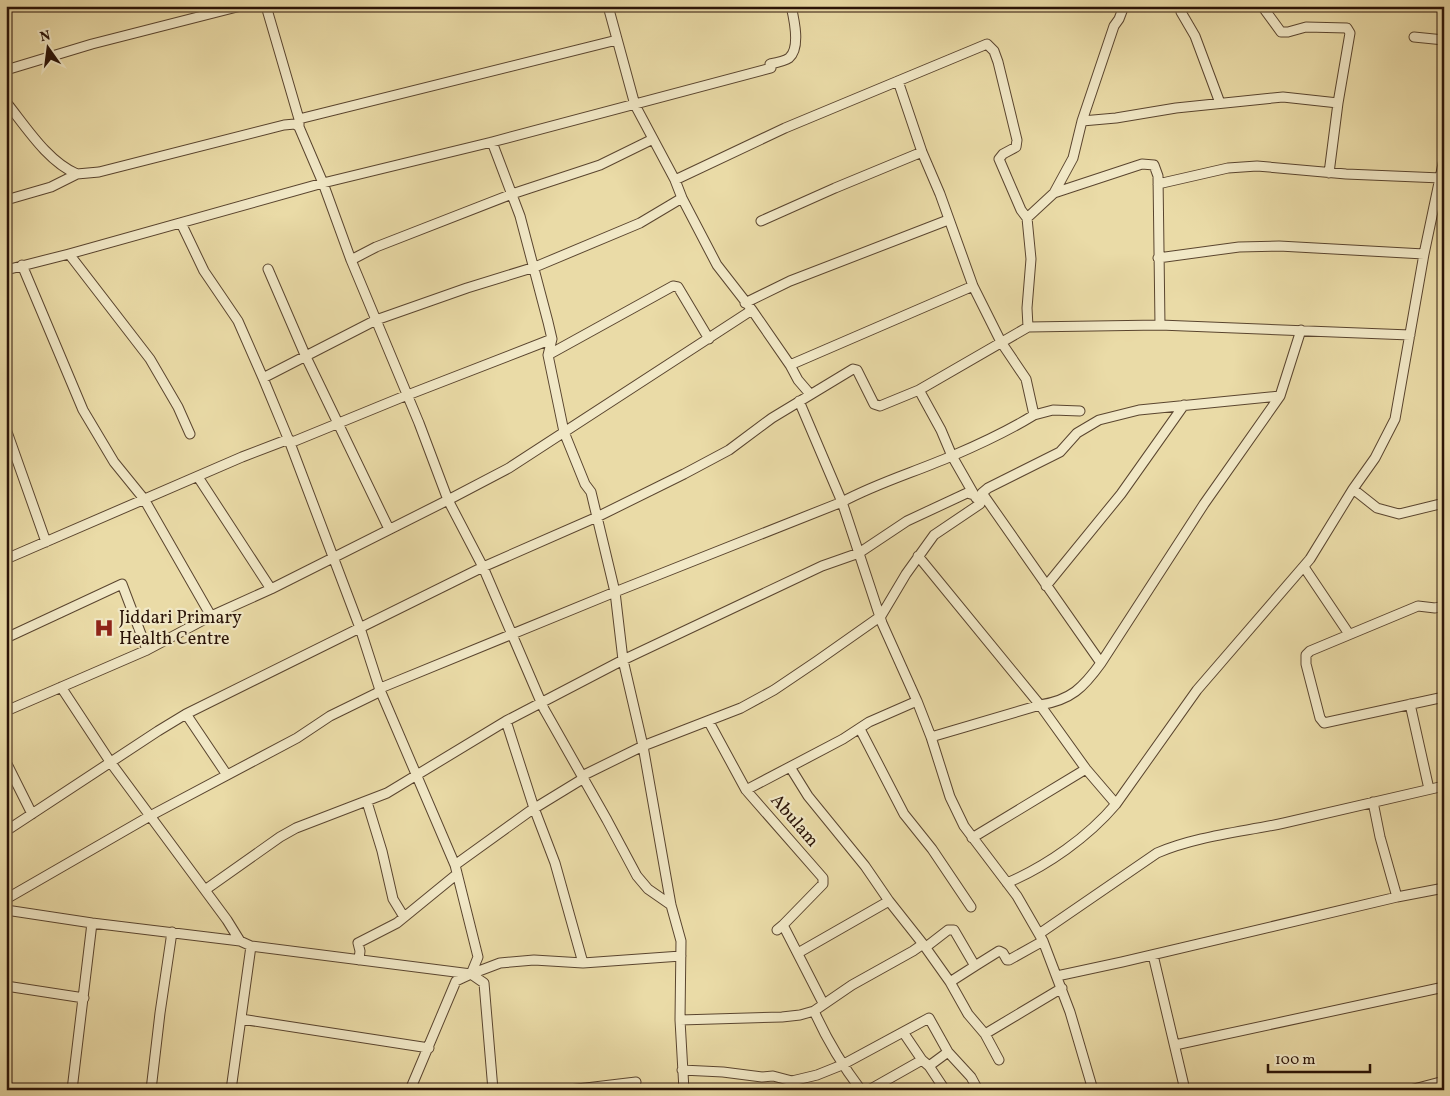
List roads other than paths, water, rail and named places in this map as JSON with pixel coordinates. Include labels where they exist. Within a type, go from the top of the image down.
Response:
[{"type":"street","points":[[6,70],[206,10],[241,6]]},
{"type":"street","points":[[266,6],[299,123],[351,260],[408,396],[448,500],[483,567],[541,702],[637,876],[648,890],[671,906]]},
{"type":"street","points":[[608,6],[635,105],[675,180],[682,198],[718,265],[752,310],[798,380],[810,394]]},
{"type":"street","points":[[6,270],[323,183],[492,142],[771,68],[770,64],[789,58],[793,52],[796,36],[791,6]]},
{"type":"street","points":[[1027,218],[1054,193],[1073,158],[1082,121],[1114,26],[1124,6]]},
{"type":"street","points":[[1183,6],[1181,12],[1195,36],[1220,103]]},
{"type":"street","points":[[1262,6],[1281,32],[1306,27],[1348,28],[1350,33],[1329,173]]},
{"type":"street","points":[[1414,37],[1444,40]]},
{"type":"street","points":[[6,200],[51,187],[77,174],[98,172],[276,126],[295,124],[617,40]]},
{"type":"street","points":[[675,180],[785,128],[987,44],[994,51],[1017,140],[1016,147],[1003,154],[999,159],[1027,218],[1031,259],[1027,308],[1028,327]]},
{"type":"street","points":[[898,81],[922,152],[940,194],[973,286],[1001,342],[1026,379],[1034,415]]},
{"type":"street","points":[[1082,121],[1116,118],[1176,108],[1283,97],[1338,103]]},
{"type":"street","points":[[6,102],[52,158],[69,171],[77,174]]},
{"type":"street","points":[[351,260],[376,247],[512,194],[600,165],[653,139]]},
{"type":"street","points":[[492,142],[512,194],[534,267],[552,339],[548,355],[564,432],[585,484],[591,492],[615,592],[623,660],[643,746],[671,906],[681,941],[680,1020],[684,1090]]},
{"type":"street","points":[[762,221],[922,152]]},
{"type":"street","points":[[1007,883],[1029,874],[1066,848],[1101,821],[1116,804],[1197,690],[1304,567],[1353,489],[1376,458],[1395,418],[1424,254],[1444,159]]},
{"type":"street","points":[[1054,193],[1142,164],[1154,165],[1158,176],[1160,325]]},
{"type":"street","points":[[1158,184],[1228,168],[1257,166],[1329,173],[1441,178]]},
{"type":"street","points":[[263,378],[376,320],[534,267],[640,223],[682,198]]},
{"type":"street","points":[[745,303],[790,281],[834,263],[948,220]]},
{"type":"street","points":[[181,223],[204,271],[238,321],[263,378],[360,628],[380,690],[456,870],[478,957],[471,974]]},
{"type":"street","points":[[1158,258],[1239,247],[1279,246],[1424,254]]},
{"type":"street","points":[[69,254],[150,359],[178,407],[190,434]]},
{"type":"street","points":[[22,265],[83,410],[114,462],[144,499],[211,616]]},
{"type":"street","points":[[268,269],[306,357],[340,424],[389,529]]},
{"type":"street","points":[[548,355],[673,286],[678,287],[709,339]]},
{"type":"street","points":[[790,366],[973,286]]},
{"type":"street","points":[[6,711],[147,650],[211,616],[333,558],[508,468],[752,310]]},
{"type":"street","points":[[6,831],[186,714],[483,567],[597,517],[684,474],[729,450],[772,418],[853,369],[857,370],[874,404],[880,406],[919,390],[1028,327],[1160,325],[1410,335]]},
{"type":"street","points":[[931,736],[1040,705],[1057,702],[1074,693],[1086,683],[1101,663],[1204,504],[1280,396],[1302,330]]},
{"type":"street","points":[[6,559],[242,457],[340,424],[552,339]]},
{"type":"street","points":[[919,390],[941,430],[952,456],[1101,663]]},
{"type":"street","points":[[204,890],[296,828],[387,793],[541,702],[623,660],[822,566],[859,553],[914,518],[967,493],[978,494],[1060,452],[1077,433],[1100,420],[1139,410],[1280,396]]},
{"type":"street","points":[[799,401],[842,502],[882,623],[918,701],[950,797],[972,838],[1017,896],[1041,938],[1062,988],[1090,1088]]},
{"type":"street","points":[[1046,586],[1121,494],[1184,405]]},
{"type":"street","points":[[6,899],[150,816],[297,738],[330,716],[380,690],[511,634],[952,456],[1034,415],[1053,410],[1080,411]]},
{"type":"street","points":[[6,429],[46,542]]},
{"type":"street","points":[[198,477],[271,589]]},
{"type":"street","points":[[1353,489],[1377,508],[1399,514],[1444,503]]},
{"type":"street","points":[[359,960],[360,951],[358,943],[397,923],[456,870],[534,808],[584,778],[586,774],[643,746],[741,708],[774,690],[881,616],[918,556],[934,536],[980,504],[978,494]]},
{"type":"street","points":[[918,556],[1040,705],[1086,769],[1116,804]]},
{"type":"street","points":[[1304,567],[1349,634]]},
{"type":"street","points":[[6,638],[122,584],[147,650]]},
{"type":"street","points":[[1444,606],[1434,608],[1418,606],[1310,651],[1306,655],[1306,664],[1320,718],[1324,723],[1444,697]]},
{"type":"street","points":[[61,687],[111,763],[240,941]]},
{"type":"street","points":[[746,790],[870,722],[918,701]]},
{"type":"street","points":[[1410,704],[1429,789]]},
{"type":"street","points":[[186,714],[227,775]]},
{"type":"street","points":[[506,722],[534,808],[555,862],[583,963]]},
{"type":"street","name":"Abulam","points":[[709,722],[746,790],[823,878],[823,884],[780,928],[798,953]]},
{"type":"street","points":[[860,729],[904,814],[932,849],[971,907]]},
{"type":"street","points":[[7,764],[32,814]]},
{"type":"street","points":[[790,767],[808,796],[865,866],[889,901],[924,945],[950,982],[968,1014],[985,1034],[1000,1060]]},
{"type":"street","points":[[972,838],[1086,769]]},
{"type":"street","points":[[950,982],[999,951],[1009,960],[1158,853],[1168,848],[1444,786]]},
{"type":"street","points":[[367,802],[382,851],[393,899],[404,917]]},
{"type":"street","points":[[1373,802],[1380,836],[1397,897]]},
{"type":"street","points":[[1057,976],[1397,897],[1444,888]]},
{"type":"street","points":[[823,1003],[798,953],[889,901]]},
{"type":"street","points":[[6,910],[92,923],[240,941],[251,946],[471,974],[484,983],[493,1090]]},
{"type":"street","points":[[72,1090],[92,923]]},
{"type":"street","points":[[680,1020],[782,1017],[814,1011],[823,1003],[852,985],[948,930],[954,930],[975,966]]},
{"type":"street","points":[[151,1090],[162,994],[172,932]]},
{"type":"street","points":[[231,1090],[251,946]]},
{"type":"street","points":[[1153,955],[1185,1090]]},
{"type":"street","points":[[410,1090],[456,981],[500,963],[508,962],[534,960],[583,963],[681,956]]},
{"type":"street","points":[[6,986],[84,998]]},
{"type":"street","points":[[1175,1045],[1444,987]]},
{"type":"street","points":[[985,1034],[1062,988]]},
{"type":"street","points":[[814,1011],[827,1041],[861,1090]]},
{"type":"street","points":[[682,1070],[723,1072],[762,1077],[773,1076],[792,1081],[817,1075],[842,1065],[929,1018],[948,1052],[971,1077],[978,1090]]},
{"type":"street","points":[[241,1019],[429,1048]]},
{"type":"street","points":[[903,1032],[945,1090]]},
{"type":"street","points":[[869,1090],[948,1052]]},
{"type":"street","points":[[1410,1090],[1444,1081]]},
{"type":"street","points":[[569,1090],[636,1082]]},
{"type":"place","name":"Jiddari Primary Health Centre","points":[[104,628]]}]
